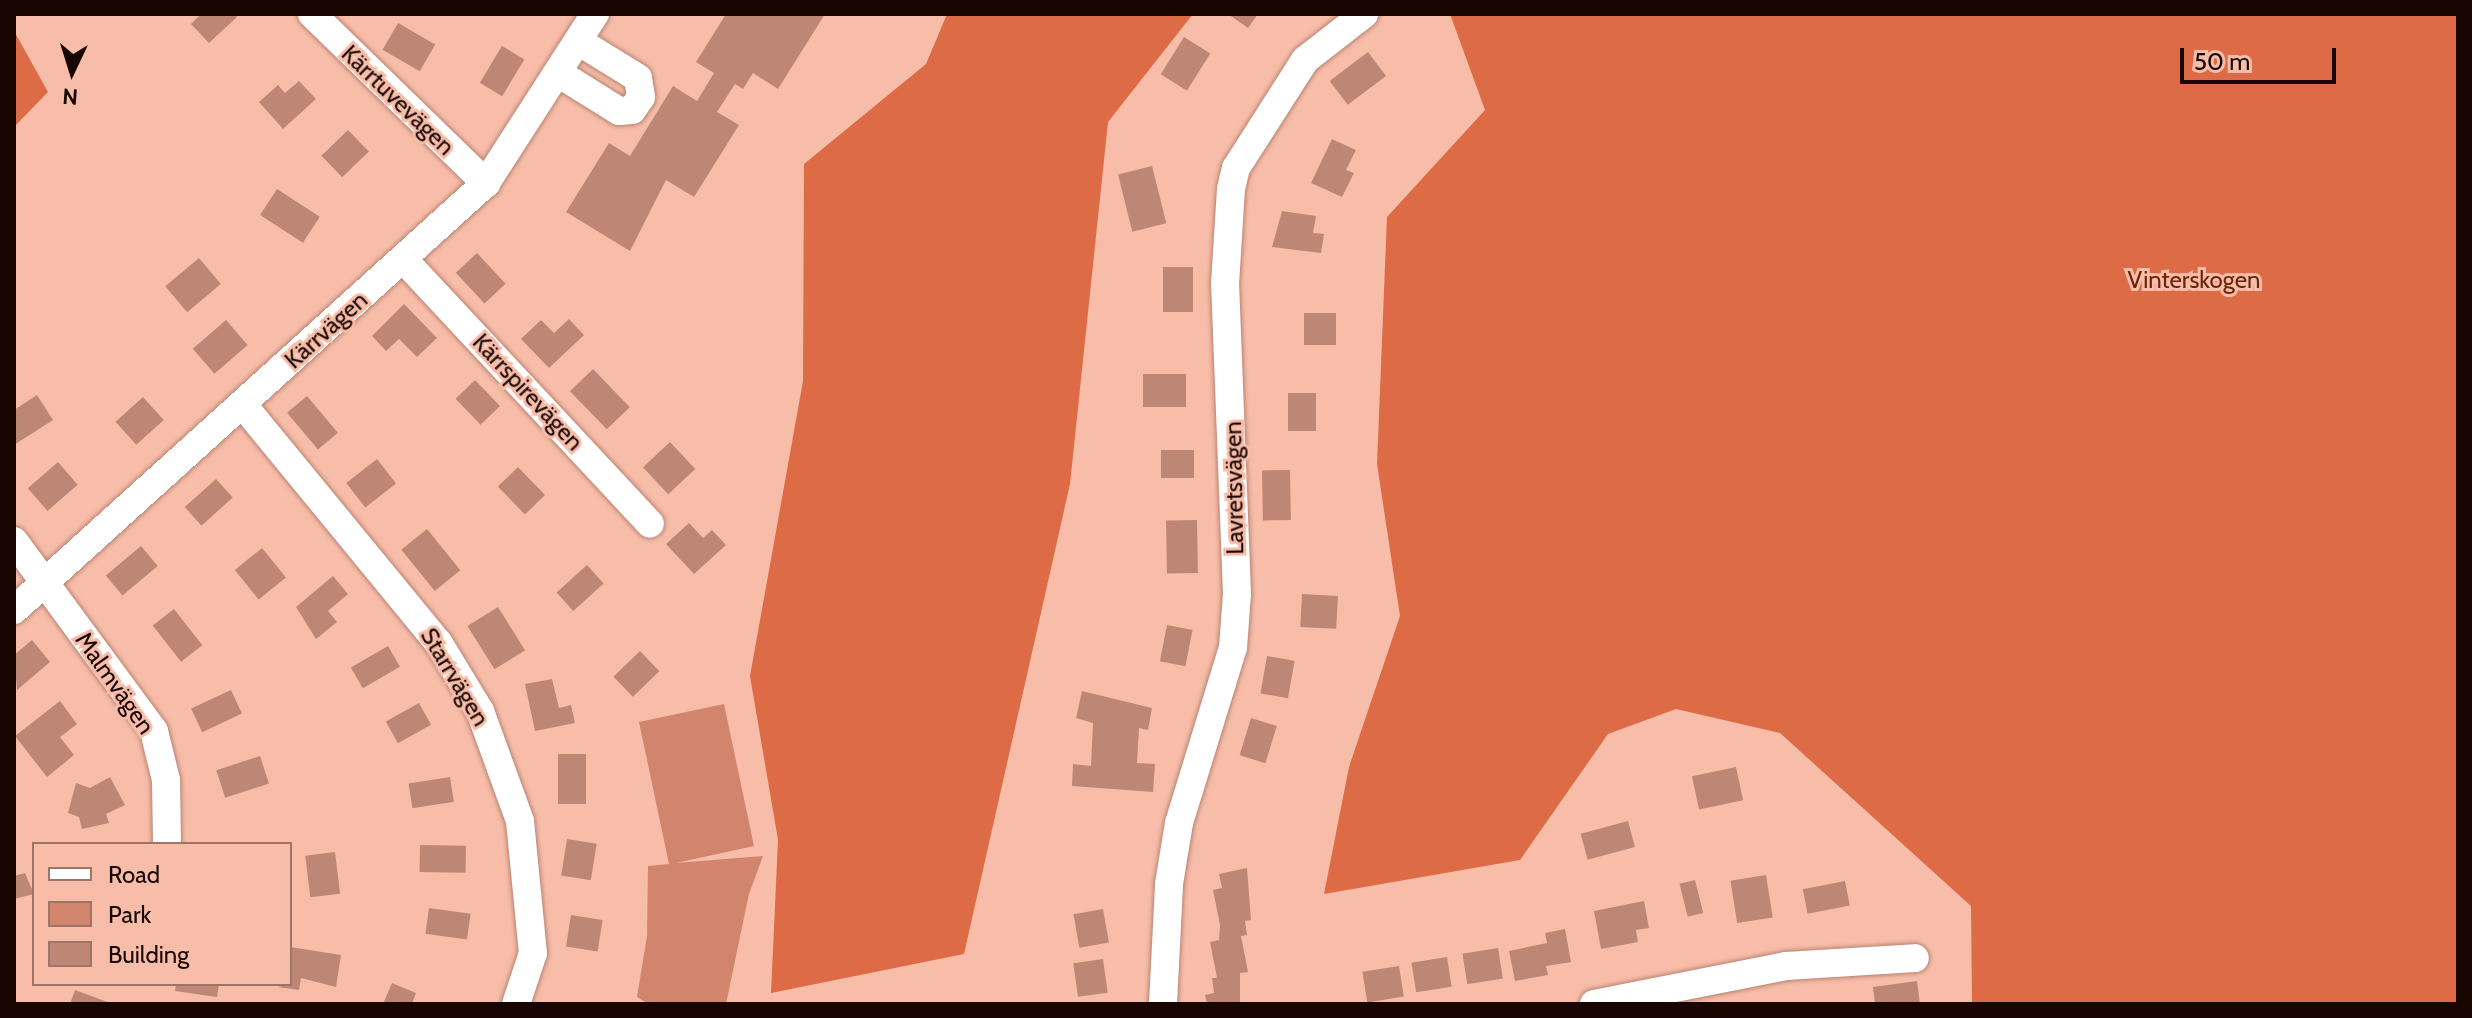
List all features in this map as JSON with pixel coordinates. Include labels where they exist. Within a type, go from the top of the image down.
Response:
[{"type":"street","name":"Kärrtuvevägen","points":[[312,14],[486,183]]},
{"type":"street","name":"Kärrvägen","points":[[14,610],[405,261],[486,183],[595,14]]},
{"type":"street","name":"Lavretsvägen","points":[[1163,1004],[1169,884],[1179,823],[1233,648],[1237,582],[1225,284],[1231,189],[1236,168],[1305,60],[1364,14]]},
{"type":"street","points":[[558,73],[619,111],[632,110],[641,97],[638,78],[578,41]]},
{"type":"street","name":"Kärrspirevägen","points":[[405,261],[650,524]]},
{"type":"street","name":"Starrvägen","points":[[243,405],[438,642],[480,711],[520,821],[533,953],[516,1004]]},
{"type":"street","name":"Malmvägen","points":[[14,541],[154,731],[166,780],[167,842]]},
{"type":"street","points":[[1594,1004],[1786,966],[1915,958]]},
{"type":"green space","points":[[947,14],[1193,14],[1108,122],[1070,484],[964,954],[771,993],[778,840],[750,676],[803,381],[804,164],[926,64]]},
{"type":"green space","name":"Vinterskogen","points":[[1450,14],[2458,14],[2458,1004],[1972,1004],[1971,906],[1780,733],[1676,709],[1608,734],[1520,860],[1324,894],[1349,767],[1400,616],[1377,464],[1387,217],[1485,110]]},
{"type":"green space","points":[[14,31],[48,92],[14,127]]},
{"type":"green space","points":[[724,704],[754,846],[676,863],[763,856],[749,894],[726,1004],[649,1004],[637,997],[647,936],[648,866],[669,864],[639,722]]},
{"type":"building","points":[[201,14],[235,14],[237,17],[209,43],[191,24]]},
{"type":"building","points":[[726,14],[825,14],[778,89],[753,73],[743,89],[735,84],[717,112],[739,125],[694,197],[666,180],[630,251],[566,212],[609,143],[630,156],[673,86],[697,101],[714,73],[696,62]]},
{"type":"building","points":[[1228,14],[1258,14],[1248,28]]},
{"type":"building","points":[[398,23],[435,44],[420,71],[382,50]]},
{"type":"building","points":[[1184,37],[1210,53],[1187,91],[1161,74]]},
{"type":"building","points":[[502,46],[524,59],[502,96],[480,83]]},
{"type":"building","points":[[1368,52],[1386,76],[1348,105],[1330,81]]},
{"type":"building","points":[[299,81],[316,99],[283,129],[259,102],[278,85],[285,93]]},
{"type":"building","points":[[348,130],[369,152],[342,177],[321,156]]},
{"type":"building","points":[[1332,139],[1356,150],[1346,170],[1354,173],[1342,197],[1311,183]]},
{"type":"building","points":[[1152,166],[1166,223],[1132,232],[1118,174]]},
{"type":"building","points":[[277,189],[320,217],[303,243],[260,215]]},
{"type":"building","points":[[1282,211],[1316,216],[1313,233],[1324,234],[1321,253],[1272,247]]},
{"type":"building","points":[[477,253],[506,284],[484,303],[456,273]]},
{"type":"building","points":[[199,258],[221,284],[187,312],[165,286]]},
{"type":"building","points":[[1163,267],[1193,267],[1193,312],[1163,312]]},
{"type":"building","points":[[404,304],[437,338],[417,357],[399,339],[386,351],[372,336]]},
{"type":"building","points":[[1304,313],[1336,313],[1336,345],[1304,345]]},
{"type":"building","points":[[569,319],[584,335],[549,368],[521,339],[541,320],[554,333]]},
{"type":"building","points":[[226,320],[248,345],[214,374],[193,349]]},
{"type":"building","points":[[593,369],[630,407],[607,429],[570,391]]},
{"type":"building","points":[[1143,374],[1186,374],[1186,407],[1143,407]]},
{"type":"building","points":[[475,380],[500,406],[481,425],[456,399]]},
{"type":"building","points":[[1288,393],[1316,393],[1316,431],[1288,431]]},
{"type":"building","points":[[37,395],[53,420],[14,445],[14,410]]},
{"type":"building","points":[[307,396],[338,433],[318,449],[287,413]]},
{"type":"building","points":[[143,397],[164,420],[136,445],[116,422]]},
{"type":"building","points":[[670,442],[695,469],[668,494],[643,467]]},
{"type":"building","points":[[1161,450],[1194,450],[1194,478],[1161,478]]},
{"type":"building","points":[[377,459],[396,483],[365,507],[346,483]]},
{"type":"building","points":[[58,462],[78,485],[47,511],[28,488]]},
{"type":"building","points":[[518,467],[545,495],[525,515],[498,486]]},
{"type":"building","points":[[1262,470],[1290,470],[1291,520],[1263,520]]},
{"type":"building","points":[[216,479],[233,498],[202,526],[185,507]]},
{"type":"building","points":[[1197,520],[1198,573],[1167,574],[1166,521]]},
{"type":"building","points":[[689,523],[703,538],[712,530],[726,545],[694,574],[666,544]]},
{"type":"building","points":[[427,529],[460,570],[435,591],[401,550]]},
{"type":"building","points":[[141,546],[158,566],[122,595],[106,576]]},
{"type":"building","points":[[262,548],[286,578],[259,600],[235,570]]},
{"type":"building","points":[[587,565],[604,584],[573,611],[557,592]]},
{"type":"building","points":[[333,576],[348,594],[328,611],[337,622],[316,639],[296,607]]},
{"type":"building","points":[[1302,594],[1338,596],[1336,629],[1300,627]]},
{"type":"building","points":[[498,607],[525,650],[494,669],[467,626]]},
{"type":"building","points":[[174,609],[202,645],[181,662],[153,626]]},
{"type":"building","points":[[1167,625],[1193,630],[1185,666],[1160,661]]},
{"type":"building","points":[[32,640],[50,662],[17,690],[14,655]]},
{"type":"building","points":[[388,646],[400,667],[363,688],[351,668]]},
{"type":"building","points":[[640,651],[659,671],[633,697],[613,677]]},
{"type":"building","points":[[1267,656],[1295,661],[1288,698],[1260,693]]},
{"type":"building","points":[[552,679],[559,708],[571,705],[575,723],[535,731],[525,684]]},
{"type":"building","points":[[231,690],[242,714],[202,732],[191,709]]},
{"type":"building","points":[[1082,691],[1152,708],[1148,730],[1139,728],[1137,763],[1155,764],[1153,792],[1072,786],[1073,764],[1091,766],[1093,723],[1076,718]]},
{"type":"building","points":[[60,701],[77,724],[60,737],[74,755],[47,777],[15,736]]},
{"type":"building","points":[[419,703],[431,725],[398,743],[386,721]]},
{"type":"building","points":[[1251,718],[1277,726],[1265,763],[1240,755]]},
{"type":"building","points":[[558,754],[586,754],[586,804],[558,804]]},
{"type":"building","points":[[260,756],[269,784],[225,798],[216,770]]},
{"type":"building","points":[[1736,767],[1743,800],[1699,810],[1692,776]]},
{"type":"building","points":[[110,777],[125,805],[106,814],[109,823],[82,829],[79,817],[68,813],[76,783],[90,788]]},
{"type":"building","points":[[450,777],[454,802],[412,808],[409,784]]},
{"type":"building","points":[[1628,821],[1635,847],[1588,860],[1581,834]]},
{"type":"building","points":[[567,839],[597,844],[591,880],[561,876]]},
{"type":"building","points":[[420,845],[466,846],[466,873],[420,872]]},
{"type":"building","points":[[335,852],[340,894],[310,897],[305,856]]},
{"type":"building","points":[[1247,868],[1251,920],[1245,921],[1247,935],[1241,936],[1248,972],[1240,973],[1240,1004],[1207,1004],[1205,995],[1214,993],[1212,978],[1217,978],[1210,942],[1219,940],[1220,925],[1213,890],[1222,888],[1219,874]]},
{"type":"building","points":[[25,873],[32,894],[14,899],[14,876]]},
{"type":"building","points":[[1766,875],[1773,917],[1737,923],[1730,881]]},
{"type":"building","points":[[1695,880],[1703,913],[1688,917],[1679,884]]},
{"type":"building","points":[[1845,881],[1850,906],[1808,914],[1803,889]]},
{"type":"building","points":[[1644,901],[1649,928],[1636,930],[1638,942],[1601,949],[1594,911]]},
{"type":"building","points":[[429,908],[471,914],[467,940],[425,934]]},
{"type":"building","points":[[1103,909],[1109,942],[1079,948],[1073,914]]},
{"type":"building","points":[[571,915],[603,920],[598,952],[566,947]]},
{"type":"building","points":[[1565,929],[1571,962],[1546,966],[1548,975],[1515,981],[1509,951],[1547,943],[1545,933]]},
{"type":"building","points":[[292,947],[341,955],[336,987],[301,978],[299,990],[278,987],[292,986]]},
{"type":"building","points":[[1498,948],[1503,979],[1467,984],[1462,954]]},
{"type":"building","points":[[1447,957],[1452,987],[1416,992],[1411,963]]},
{"type":"building","points":[[1103,959],[1108,993],[1078,997],[1073,963]]},
{"type":"building","points":[[1399,966],[1404,997],[1367,1002],[1362,972]]},
{"type":"building","points":[[1917,981],[1920,1004],[1875,1004],[1873,987]]},
{"type":"building","points":[[392,983],[416,993],[412,1004],[383,1004]]},
{"type":"building","points":[[176,986],[219,986],[217,997],[175,991]]},
{"type":"building","points":[[75,990],[113,1004],[70,1004]]}]
